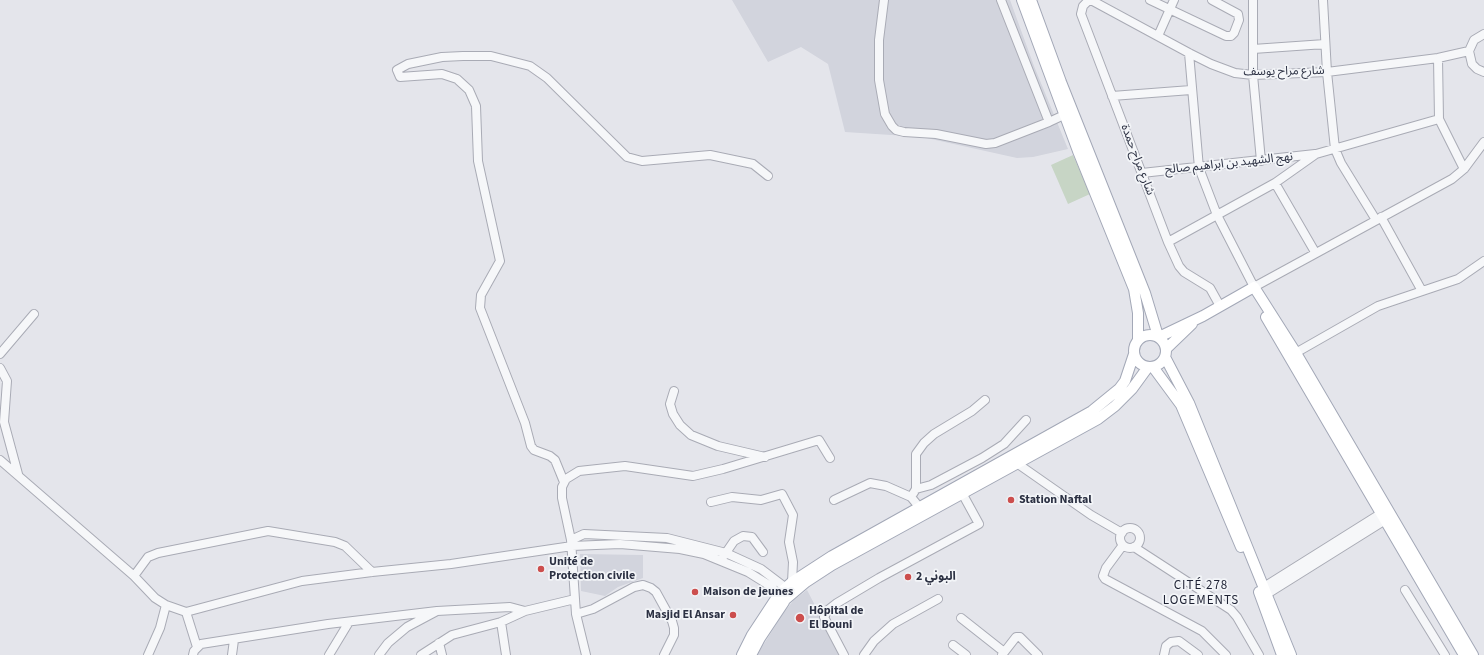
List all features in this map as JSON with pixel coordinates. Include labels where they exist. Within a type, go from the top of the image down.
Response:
[{"type":"main road","points":[[742,655],[752,635],[783,594],[832,556],[1092,412],[1119,389],[1125,380],[1138,340],[1138,313],[1134,289],[1064,115],[1022,0]]},
{"type":"main road","points":[[1031,0],[1061,82],[1145,293],[1158,337]]},
{"type":"main road","points":[[1158,337],[1203,316],[1251,289],[1293,355],[1458,636],[1473,655]]},
{"type":"main road","points":[[751,655],[783,594],[806,582],[832,565],[1098,419],[1115,406],[1132,389],[1150,367],[1160,364],[1166,353],[1184,332],[1203,316]]},
{"type":"main road","points":[[1138,340],[1149,334],[1158,337],[1164,342],[1166,353],[1189,403],[1291,655]]},
{"type":"main road","points":[[1134,354],[1139,363],[1150,367],[1181,405],[1256,584],[1282,655]]},
{"type":"main road","points":[[1458,636],[1464,655]]},
{"type":"street","points":[[884,0],[879,40],[879,80],[885,114],[896,130],[936,134],[986,144],[995,143],[1064,115]]},
{"type":"street","points":[[1001,0],[1049,122]]},
{"type":"street","name":"شارع مراح يوسف","points":[[1090,0],[1223,70],[1253,75],[1327,72],[1438,58],[1469,52]]},
{"type":"street","name":"شارع مراح حمدة","points":[[1090,0],[1083,6],[1081,14],[1168,242],[1179,266],[1184,272],[1210,288],[1220,306]]},
{"type":"street","points":[[1150,0],[1226,36],[1231,36],[1234,33],[1239,20],[1238,14],[1212,0]]},
{"type":"street","points":[[1158,36],[1174,0]]},
{"type":"street","points":[[1253,0],[1253,75],[1261,161]]},
{"type":"street","points":[[1323,0],[1327,72],[1335,149],[1341,163],[1378,219],[1422,291]]},
{"type":"street","points":[[1484,34],[1474,40],[1469,52],[1472,64],[1477,69],[1484,72]]},
{"type":"street","points":[[1253,49],[1325,44]]},
{"type":"street","points":[[1189,53],[1191,90],[1199,168],[1217,215],[1251,289],[1315,252],[1452,179],[1464,169],[1484,142]]},
{"type":"street","points":[[586,655],[576,614],[572,543],[570,528],[562,498],[564,482],[555,460],[550,456],[534,450],[531,446],[525,423],[480,308],[481,295],[500,261],[478,161],[476,106],[469,90],[457,79],[442,74],[400,77],[396,70],[408,64],[463,56],[491,56],[530,66],[547,78],[611,143],[627,157],[642,161],[710,155],[753,164],[768,176]]},
{"type":"street","points":[[1438,58],[1439,120],[1464,169]]},
{"type":"street","points":[[1112,96],[1191,90]]},
{"type":"street","points":[[1168,242],[1275,183],[1316,154],[1439,120]]},
{"type":"street","name":"نهج الشهيد بن ابراهيم صالح","points":[[1142,173],[1199,168],[1316,154]]},
{"type":"street","points":[[1275,183],[1315,252]]},
{"type":"street","points":[[1293,355],[1378,306],[1458,279],[1484,261]]},
{"type":"street","points":[[0,354],[34,314]]},
{"type":"street","points":[[0,368],[7,381],[2,420],[18,474]]},
{"type":"street","points":[[674,391],[670,404],[673,414],[680,425],[691,435],[718,446],[766,457]]},
{"type":"street","points":[[911,497],[916,489],[916,454],[924,443],[934,434],[972,411],[985,400]]},
{"type":"street","points":[[916,489],[931,485],[982,458],[1004,444],[1026,420]]},
{"type":"street","points":[[564,482],[579,471],[625,466],[693,476],[766,457],[819,440],[830,458]]},
{"type":"street","points":[[0,460],[134,576],[155,598],[166,605],[186,612],[302,581],[450,564],[572,543],[620,544],[680,549],[704,554],[748,572],[783,594]]},
{"type":"street","points":[[1018,464],[1091,515],[1122,533]]},
{"type":"street","points":[[834,500],[870,482],[882,485],[911,497],[920,508]]},
{"type":"street","points":[[844,655],[824,617],[828,610],[879,578],[979,524],[962,493]]},
{"type":"street","points":[[711,502],[732,497],[761,500],[782,494],[793,515],[789,542],[793,562],[783,594]]},
{"type":"street","points":[[1266,591],[1386,515]]},
{"type":"street","points":[[570,528],[584,534],[667,538],[726,553],[761,569],[783,594]]},
{"type":"street","points":[[1129,529],[1134,530],[1138,534],[1139,542],[1134,547],[1128,548],[1123,545],[1120,538],[1122,533],[1129,529]]},
{"type":"street","points":[[134,576],[148,557],[158,553],[268,531],[335,542],[345,546],[372,572]]},
{"type":"street","points":[[572,543],[584,534]]},
{"type":"street","points":[[722,561],[734,541],[743,536],[752,537],[763,552]]},
{"type":"street","points":[[1123,545],[1106,568],[1103,576],[1105,579],[1202,631],[1226,655]]},
{"type":"street","points":[[1134,547],[1231,610],[1237,616],[1259,655]]},
{"type":"street","points":[[576,614],[593,610],[634,587],[643,585],[651,588],[656,592],[672,621],[674,628],[674,635],[664,655]]},
{"type":"street","points":[[1406,590],[1442,654]]},
{"type":"street","points":[[420,655],[452,635],[501,622],[525,611],[575,599]]},
{"type":"street","points":[[864,655],[874,641],[893,624],[938,599]]},
{"type":"street","points":[[148,655],[160,628],[166,605]]},
{"type":"street","points":[[193,655],[197,647],[201,644],[349,622],[437,611],[510,608],[525,611]]},
{"type":"street","points":[[379,655],[388,643],[407,627],[437,611]]},
{"type":"street","points":[[186,612],[197,647]]},
{"type":"street","points":[[961,618],[1003,654],[1016,637],[1020,637],[1038,655]]},
{"type":"street","points":[[329,655],[349,622]]},
{"type":"street","points":[[501,622],[506,655]]},
{"type":"street","points":[[232,655],[234,640]]},
{"type":"street","points":[[1164,655],[1166,646],[1171,642],[1179,641],[1198,655]]},
{"type":"street","points":[[439,643],[442,655]]},
{"type":"street","points":[[954,645],[966,655]]},
{"type":"shaded area","points":[[732,0],[1010,0],[1034,66],[1068,149],[1033,157],[1017,158],[922,137],[845,132],[828,64],[801,47],[768,62]]},
{"type":"shaded area","points":[[580,554],[643,555],[643,578],[618,587],[605,596],[581,591]]},
{"type":"shaded area","name":"Hôpital de El Bouni","points":[[807,590],[841,655],[757,655],[784,612],[794,600]]},
{"type":"green space","points":[[1073,155],[1090,194],[1068,204],[1051,165]]},
{"type":"place","name":"Station Naftal","points":[[1011,500]]},
{"type":"place","name":"Unité de Protection civile","points":[[541,569]]},
{"type":"place","name":"البوني 2","points":[[908,577]]},
{"type":"place","name":"Maison de jeunes","points":[[695,592]]},
{"type":"place","name":"Masjid El Ansar","points":[[733,615]]},
{"type":"place","name":"Hôpital de El Bouni","points":[[800,618]]},
{"type":"district","name":"CITÉ 278 LOGEMENTS","points":[[1201,594]]}]
